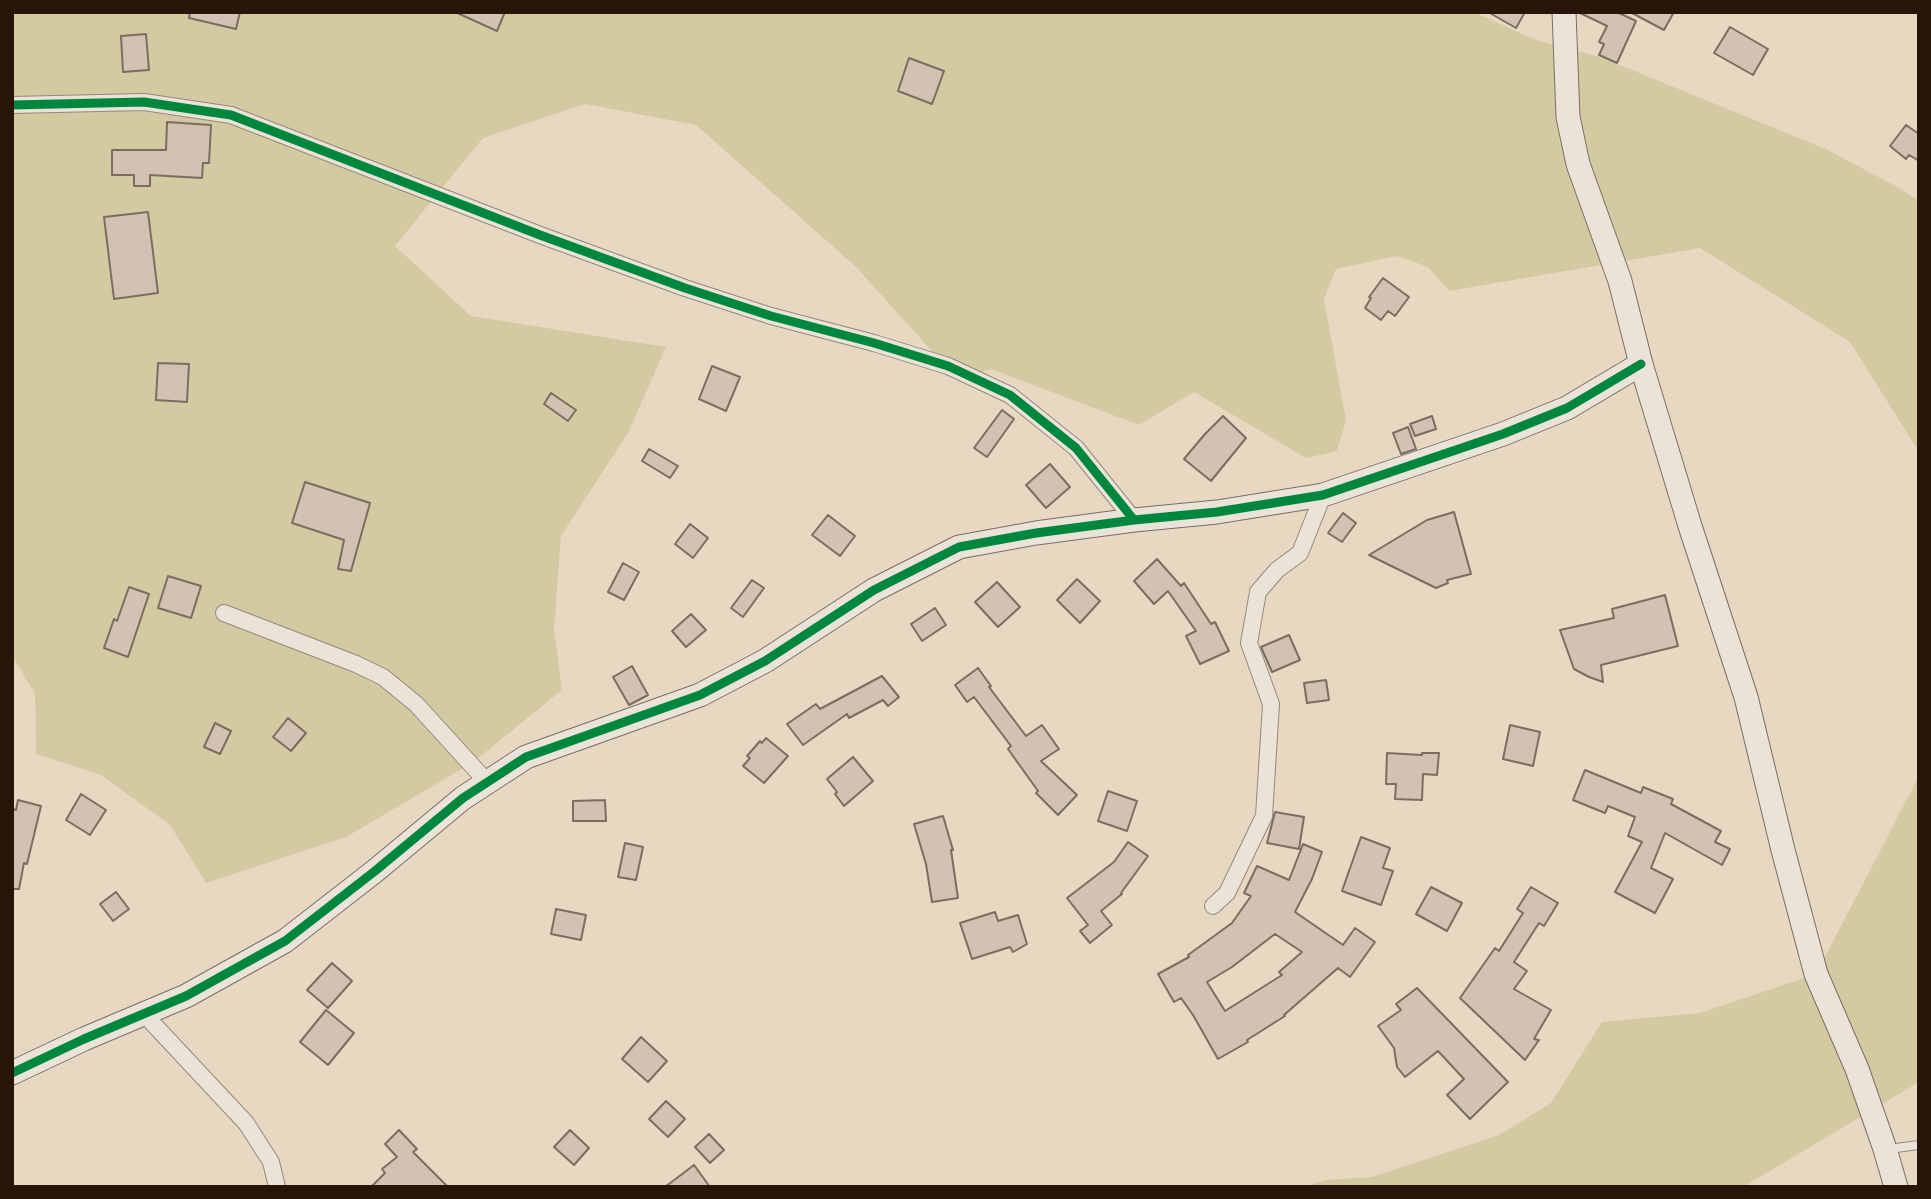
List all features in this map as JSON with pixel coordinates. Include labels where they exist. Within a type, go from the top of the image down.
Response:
[{"type":"street","points":[[1564,12],[1567,117],[1578,164],[1620,281],[1641,364],[1690,526],[1746,697],[1816,974],[1857,1069],[1896,1187]]},
{"type":"street","points":[[12,105],[144,102],[231,115],[540,235],[685,288],[771,316],[948,366],[1010,395],[1076,448],[1134,520]]},
{"type":"street","points":[[12,1073],[83,1039],[186,996],[285,941],[463,798],[526,757],[700,695],[765,661],[874,590],[960,547],[1037,533],[1217,512],[1323,495],[1503,434],[1567,408],[1641,364]]},
{"type":"street","points":[[1213,906],[1227,893],[1264,816],[1271,704],[1249,643],[1258,592],[1277,570],[1300,553],[1323,495]]},
{"type":"street","points":[[224,613],[383,677],[416,704],[487,782]]},
{"type":"street","points":[[144,1014],[246,1123],[271,1162],[277,1187]]},
{"type":"lane","points":[[1885,1149],[1919,1145]]},
{"type":"shaded area","points":[[12,12],[1477,12],[1536,40],[1600,57],[1826,149],[1919,201],[1919,452],[1850,342],[1700,248],[1449,291],[1428,267],[1397,256],[1336,269],[1324,299],[1346,420],[1337,451],[1306,458],[1194,392],[1139,425],[991,369],[959,381],[855,266],[696,125],[585,104],[483,138],[395,246],[471,316],[666,347],[628,433],[561,536],[554,629],[562,690],[472,763],[346,837],[206,883],[170,825],[101,775],[36,754],[35,693],[12,656]]},
{"type":"shaded area","points":[[1919,776],[1919,1082],[1743,1187],[1303,1187],[1326,1180],[1372,1177],[1499,1135],[1551,1103],[1602,1022],[1700,1013],[1816,974]]},
{"type":"building","points":[[190,12],[240,12],[236,29],[189,18]]},
{"type":"building","points":[[455,12],[505,12],[497,31]]},
{"type":"building","points":[[1488,12],[1525,12],[1516,28]]},
{"type":"building","points":[[1578,12],[1617,12],[1636,21],[1617,63],[1599,55],[1604,44],[1599,42],[1607,26]]},
{"type":"building","points":[[1630,12],[1674,12],[1664,30]]},
{"type":"building","points":[[1730,27],[1768,49],[1753,75],[1714,53]]},
{"type":"building","points":[[146,34],[149,70],[123,72],[121,36]]},
{"type":"building","points":[[909,58],[944,71],[932,104],[898,91]]},
{"type":"building","points":[[167,122],[211,125],[209,163],[203,163],[202,178],[150,175],[150,186],[134,186],[134,175],[112,175],[112,150],[166,150]]},
{"type":"building","points":[[1906,125],[1919,134],[1919,161],[1909,155],[1906,159],[1890,146]]},
{"type":"building","points":[[148,212],[158,293],[114,299],[104,217]]},
{"type":"building","points":[[1383,278],[1409,297],[1395,316],[1388,311],[1381,320],[1365,308],[1371,298],[1369,297]]},
{"type":"building","points":[[158,363],[189,364],[187,402],[156,400]]},
{"type":"building","points":[[712,366],[740,377],[726,411],[699,399]]},
{"type":"building","points":[[551,393],[576,410],[568,421],[544,404]]},
{"type":"building","points":[[1002,410],[1014,419],[987,457],[974,448]]},
{"type":"building","points":[[1223,416],[1246,438],[1211,481],[1184,459]]},
{"type":"building","points":[[1432,416],[1436,429],[1415,436],[1410,424]]},
{"type":"building","points":[[1408,427],[1416,449],[1401,454],[1393,433]]},
{"type":"building","points":[[649,449],[678,466],[670,478],[642,461]]},
{"type":"building","points":[[1050,464],[1070,487],[1046,508],[1026,485]]},
{"type":"building","points":[[305,482],[370,503],[351,571],[338,569],[344,540],[292,523]]},
{"type":"building","points":[[1454,512],[1471,574],[1447,580],[1448,583],[1436,588],[1369,555],[1427,520]]},
{"type":"building","points":[[1343,513],[1356,523],[1342,542],[1328,533]]},
{"type":"building","points":[[828,515],[855,536],[840,556],[812,535]]},
{"type":"building","points":[[690,524],[708,538],[693,558],[675,544]]},
{"type":"building","points":[[1157,559],[1181,586],[1184,583],[1211,624],[1215,622],[1229,651],[1200,664],[1186,636],[1196,631],[1168,591],[1154,604],[1134,581]]},
{"type":"building","points":[[623,563],[639,572],[624,600],[608,592]]},
{"type":"building","points":[[168,576],[201,586],[191,618],[158,608]]},
{"type":"building","points":[[1077,579],[1100,601],[1080,623],[1057,600]]},
{"type":"building","points":[[752,580],[764,588],[743,617],[731,608]]},
{"type":"building","points":[[997,582],[1020,607],[998,627],[975,602]]},
{"type":"building","points":[[129,587],[149,594],[128,657],[104,648]]},
{"type":"building","points":[[1665,595],[1678,646],[1601,665],[1603,682],[1574,669],[1560,630],[1614,618],[1612,609]]},
{"type":"building","points":[[935,608],[946,625],[922,641],[911,624]]},
{"type":"building","points":[[691,614],[706,630],[686,647],[672,631]]},
{"type":"building","points":[[1289,635],[1300,660],[1272,672],[1261,647]]},
{"type":"building","points":[[632,666],[648,695],[629,705],[613,677]]},
{"type":"building","points":[[978,668],[1026,736],[1042,725],[1059,749],[1041,761],[1077,795],[1058,815],[1036,793],[1038,791],[1008,749],[1011,746],[974,697],[967,702],[955,685]]},
{"type":"building","points":[[882,676],[899,697],[888,706],[883,700],[849,718],[847,714],[803,745],[787,724],[816,704],[820,709]]},
{"type":"building","points":[[1326,680],[1329,700],[1307,703],[1304,683]]},
{"type":"building","points":[[288,718],[306,733],[291,751],[273,737]]},
{"type":"building","points":[[215,723],[231,731],[220,754],[204,747]]},
{"type":"building","points":[[1510,725],[1540,732],[1533,766],[1503,759]]},
{"type":"building","points":[[766,738],[788,756],[764,783],[743,766],[750,758],[747,756]]},
{"type":"building","points":[[1387,753],[1439,753],[1437,775],[1423,774],[1422,800],[1395,799],[1396,784],[1386,784]]},
{"type":"building","points":[[853,757],[873,781],[844,806],[827,779]]},
{"type":"building","points":[[1585,770],[1641,793],[1643,787],[1673,799],[1671,804],[1721,831],[1715,842],[1730,849],[1722,865],[1665,833],[1651,868],[1673,879],[1655,913],[1615,892],[1642,842],[1628,836],[1635,817],[1608,806],[1605,813],[1573,800]]},
{"type":"building","points":[[1108,791],[1137,801],[1127,831],[1098,821]]},
{"type":"building","points":[[81,794],[106,810],[90,835],[66,820]]},
{"type":"building","points":[[18,800],[41,806],[19,889],[12,889],[12,809],[16,810]]},
{"type":"building","points":[[605,800],[606,821],[573,821],[573,801]]},
{"type":"building","points":[[1275,812],[1304,817],[1299,849],[1267,843]]},
{"type":"building","points":[[943,816],[953,850],[958,898],[932,902],[926,864],[914,824]]},
{"type":"building","points":[[1361,837],[1390,848],[1383,868],[1393,871],[1381,905],[1342,891]]},
{"type":"building","points":[[1128,842],[1148,856],[1122,894],[1101,911],[1112,925],[1090,943],[1080,931],[1088,925],[1067,898],[1114,862]]},
{"type":"building","points":[[625,843],[643,847],[636,880],[618,877]]},
{"type":"building","points":[[1303,844],[1322,852],[1295,912],[1343,945],[1355,928],[1375,942],[1350,977],[1338,968],[1285,1016],[1218,1059],[1181,998],[1174,1002],[1158,974],[1189,957],[1188,955],[1232,923],[1251,896],[1244,893],[1257,866],[1289,880]],"holes":[[[1275,934],[1302,952],[1279,972],[1282,975],[1225,1011],[1207,982],[1232,967]]]},
{"type":"building","points":[[1431,887],[1462,903],[1447,931],[1416,914]]},
{"type":"building","points":[[1531,887],[1558,903],[1544,926],[1539,923],[1514,962],[1527,971],[1514,989],[1551,1010],[1534,1039],[1539,1040],[1525,1060],[1460,998],[1495,948],[1499,951],[1523,913],[1517,909]]},
{"type":"building","points":[[116,892],[129,909],[113,921],[100,904]]},
{"type":"building","points":[[556,909],[586,915],[581,940],[551,934]]},
{"type":"building","points":[[995,912],[998,921],[1018,915],[1027,944],[1013,952],[1010,947],[972,959],[960,923]]},
{"type":"building","points":[[332,963],[352,981],[328,1008],[307,990]]},
{"type":"building","points":[[1417,988],[1508,1082],[1470,1119],[1447,1095],[1464,1079],[1438,1051],[1405,1077],[1397,1067],[1394,1048],[1378,1026],[1401,1010],[1396,1004]]},
{"type":"building","points":[[326,1010],[354,1033],[328,1065],[300,1042]]},
{"type":"building","points":[[641,1037],[667,1061],[648,1082],[622,1059]]},
{"type":"building","points":[[666,1101],[685,1119],[668,1137],[649,1119]]},
{"type":"building","points":[[399,1130],[417,1149],[413,1152],[448,1187],[371,1187],[385,1173],[382,1169],[397,1157],[385,1144]]},
{"type":"building","points":[[570,1130],[589,1148],[574,1165],[554,1147]]},
{"type":"building","points":[[709,1134],[724,1150],[710,1163],[695,1147]]},
{"type":"building","points":[[694,1165],[710,1187],[665,1187]]},
{"type":"cycle path","points":[[12,105],[144,102],[231,115],[540,235],[685,288],[771,316],[948,366],[1010,395],[1076,448],[1134,520]]},
{"type":"cycle path","points":[[12,1073],[186,996],[285,941],[463,798],[526,757],[700,695],[765,661],[874,590],[959,547],[1036,533],[1217,512],[1323,495],[1503,434],[1567,408],[1641,364]]}]
